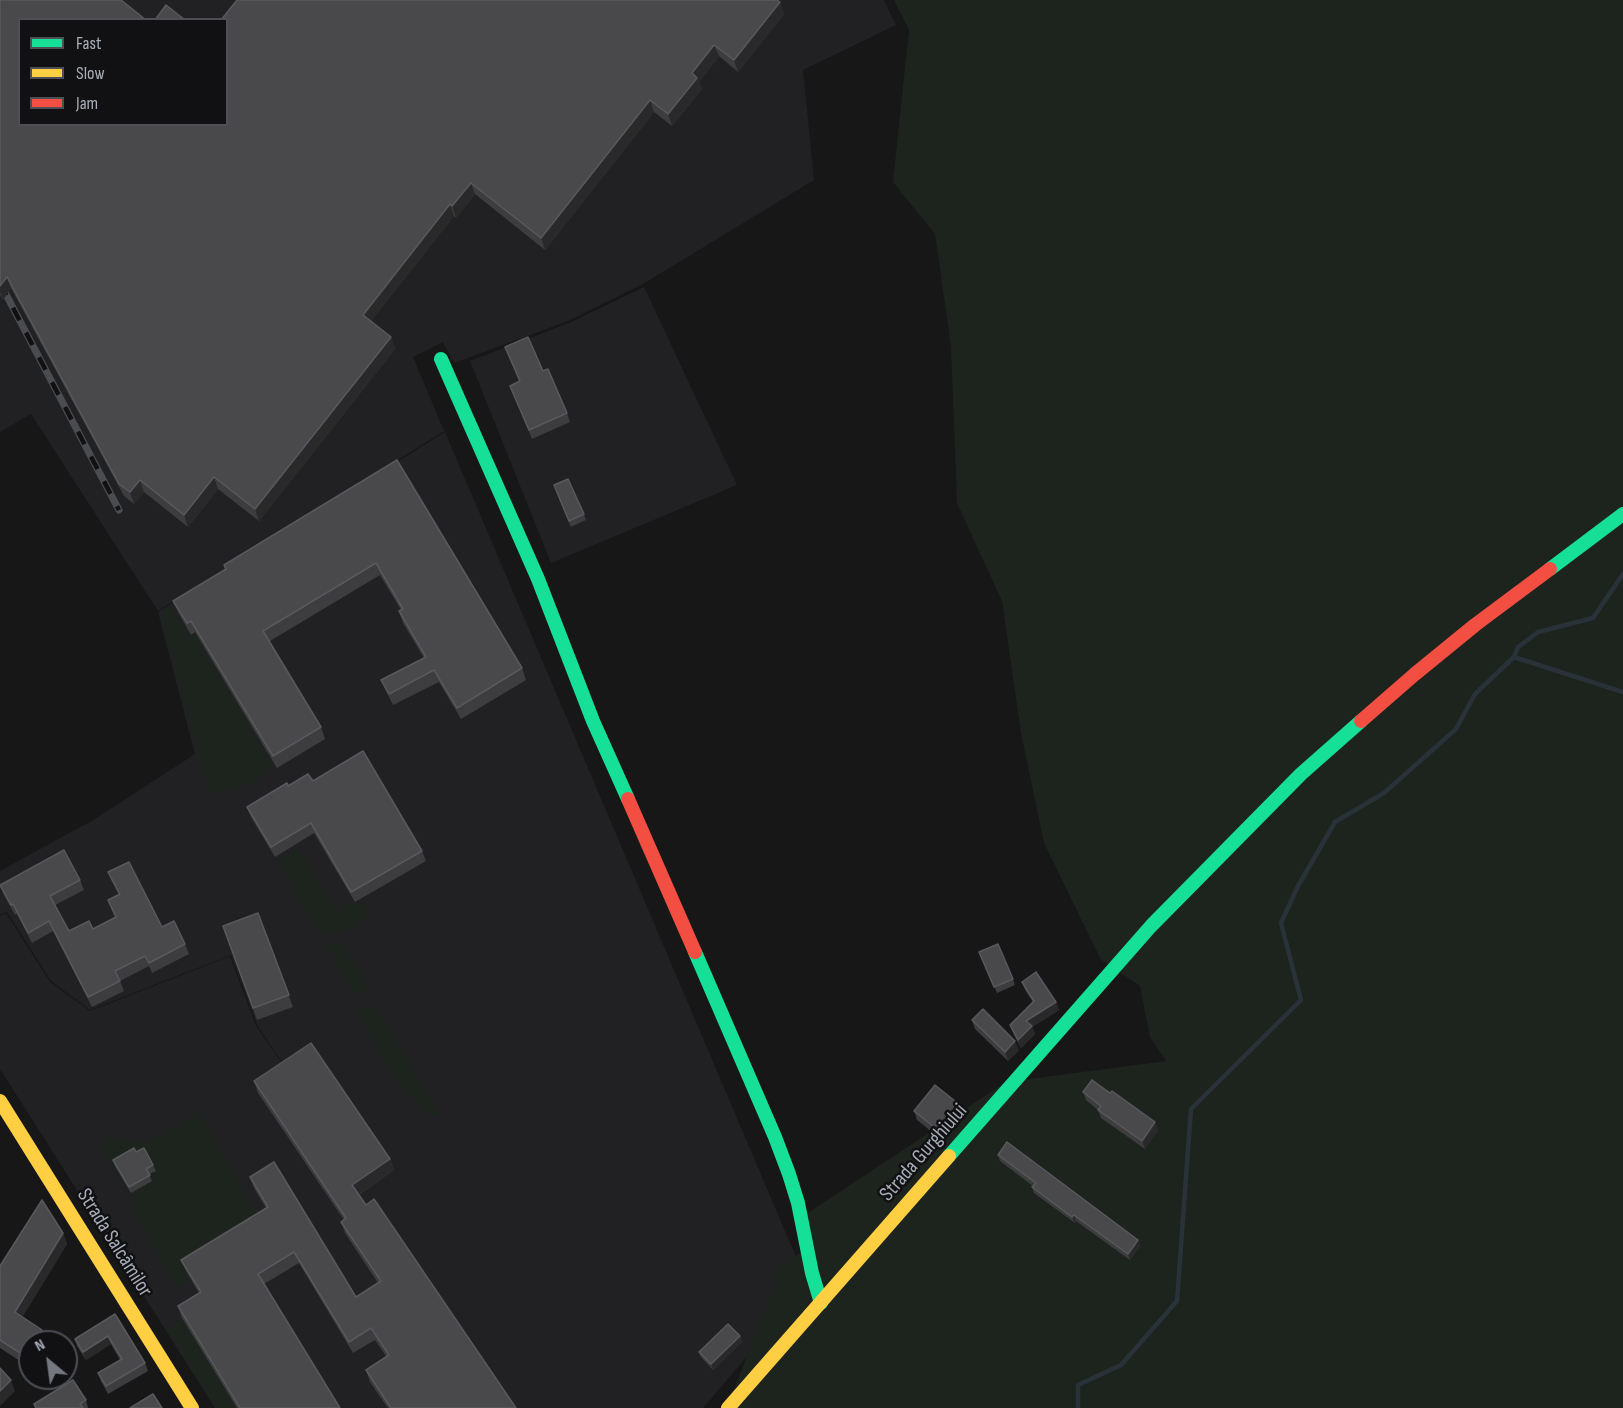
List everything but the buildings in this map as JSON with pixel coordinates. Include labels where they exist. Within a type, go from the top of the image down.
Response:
[{"type":"main road","points":[[441,359],[537,579],[593,721],[775,1137],[798,1203],[812,1273],[821,1303]]},
{"type":"main road","name":"Strada Gurghiului","points":[[728,1408],[1151,926],[1301,774],[1415,674],[1475,625],[1623,514]]},
{"type":"main road","name":"Strada Salcâmilor","points":[[0,1101],[192,1408]]},
{"type":"shaded area","points":[[0,0],[884,0],[896,25],[803,70],[814,180],[643,284],[568,321],[454,363],[443,342],[413,357],[444,431],[158,611],[31,414],[0,432]]},
{"type":"shaded area","points":[[894,0],[1623,0],[1623,1408],[727,1408],[775,1283],[779,1266],[810,1247],[800,1218],[1006,1082],[1166,1061],[1150,1037],[1140,986],[1101,960],[1044,843],[1021,733],[1002,601],[957,503],[951,346],[935,234],[893,182],[909,30]]},
{"type":"shaded area","points":[[644,287],[737,485],[551,563],[470,361],[569,323]]},
{"type":"shaded area","points":[[445,432],[808,1285],[703,1408],[215,1408],[0,1069],[0,916],[6,913],[50,982],[90,1011],[230,956],[256,1026],[296,1083],[257,1025],[231,955],[90,1010],[51,981],[7,912],[0,915],[0,871],[95,819],[195,754],[158,612]]},
{"type":"shaded area","points":[[171,606],[190,637],[195,635],[275,769],[245,787],[209,793],[160,613]]},
{"type":"shaded area","points":[[299,848],[336,910],[352,901],[355,905],[363,900],[366,906],[365,914],[356,927],[327,934],[317,929],[277,861]]},
{"type":"shaded area","points":[[332,941],[338,941],[343,945],[366,983],[364,990],[359,993],[354,992],[327,946]]},
{"type":"shaded area","points":[[369,1004],[376,1006],[437,1111],[435,1115],[431,1116],[424,1111],[405,1092],[362,1023],[361,1009]]},
{"type":"shaded area","points":[[200,1114],[261,1224],[184,1270],[190,1280],[177,1288],[129,1203],[134,1199],[103,1148],[106,1137],[144,1143]]},
{"type":"shaded area","points":[[182,1319],[236,1408],[216,1408],[167,1329]]},
{"type":"waterway","points":[[1078,1408],[1078,1385],[1121,1365],[1177,1301],[1191,1109],[1301,1000],[1281,923],[1298,886],[1335,822],[1384,793],[1456,729],[1475,694],[1514,657],[1518,647],[1538,632],[1593,618],[1623,574]]},
{"type":"waterway","points":[[1514,657],[1623,692]]},
{"type":"railway","points":[[0,283],[119,510]]},
{"type":"traffic: fast","points":[[441,359],[538,579],[593,721],[628,799]]},
{"type":"traffic: fast","points":[[1550,569],[1623,514]]},
{"type":"traffic: fast","points":[[949,1156],[1151,926],[1301,774],[1361,721]]},
{"type":"traffic: fast","points":[[695,952],[789,1174],[821,1303]]},
{"type":"traffic: slow","points":[[0,1101],[192,1408]]},
{"type":"traffic: slow","points":[[728,1408],[949,1156]]},
{"type":"traffic: jam","points":[[1361,721],[1475,625],[1550,569]]},
{"type":"traffic: jam","points":[[628,799],[695,952]]}]
